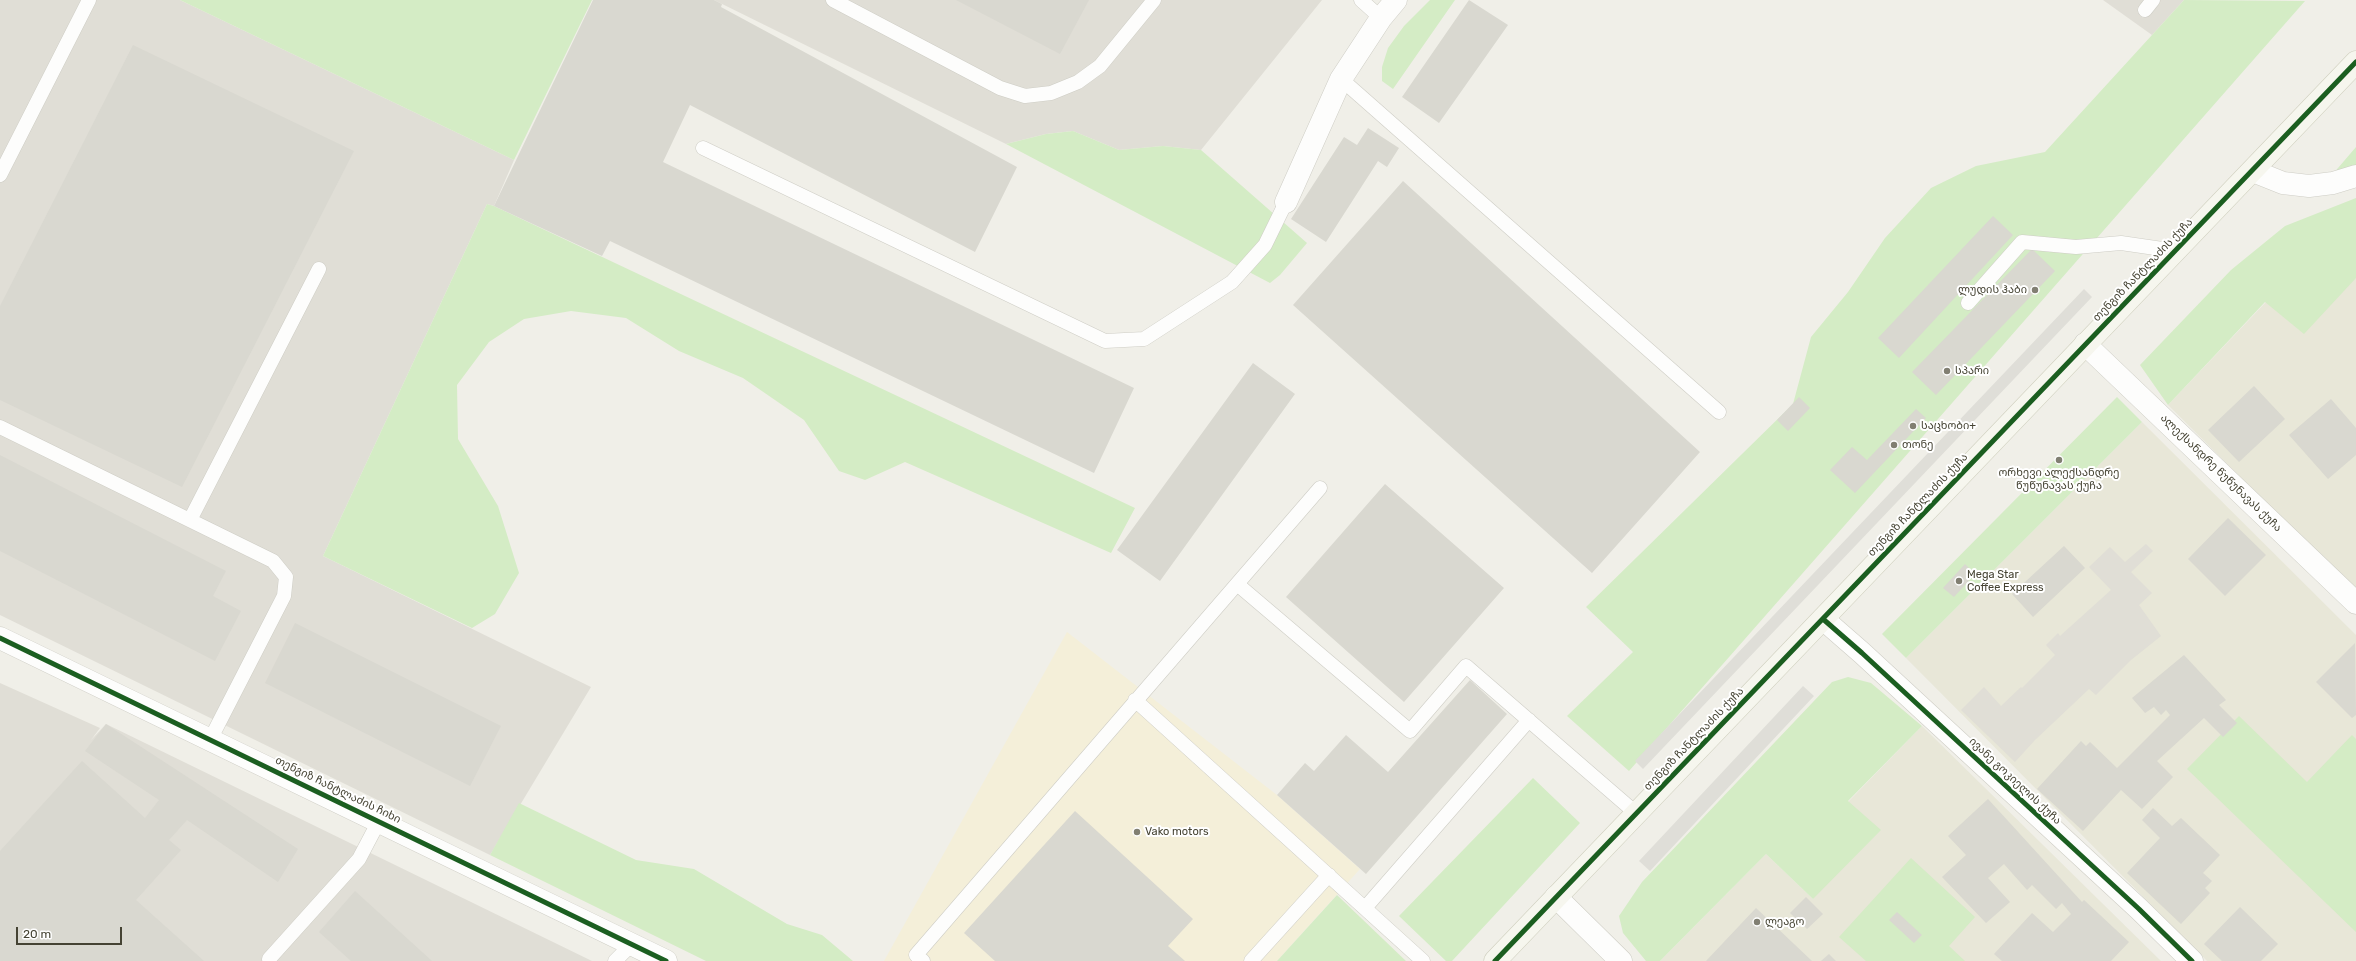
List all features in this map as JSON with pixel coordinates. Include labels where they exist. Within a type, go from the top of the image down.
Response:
[{"type":"street","points":[[1286,202],[1341,79],[1381,18],[1396,0]]},
{"type":"street","name":"თენგიზ ჩანტლაძის ქუჩა","points":[[1495,961],[2356,62]]},
{"type":"street","points":[[2253,171],[2284,183],[2310,186],[2333,183],[2356,176]]},
{"type":"street","name":"ალექსანდრე წუწუნავას ქუჩა","points":[[2085,344],[2356,603]]},
{"type":"street","name":"ივანე გოკიელის ქუჩა","points":[[1823,619],[1862,653],[2134,904],[2192,961]]},
{"type":"street","name":"თენგიზ ჩანტლაძის ჩიხი","points":[[0,638],[666,961]]},
{"type":"street","points":[[1556,897],[1621,961]]},
{"type":"lane","points":[[1,168],[89,0]]},
{"type":"lane","points":[[833,0],[1000,88],[1025,96],[1051,93],[1078,82],[1100,66],[1154,0]]},
{"type":"lane","points":[[1361,0],[1381,18]]},
{"type":"lane","points":[[1341,79],[1719,412]]},
{"type":"lane","points":[[703,148],[1105,341],[1144,339],[1232,282],[1265,245],[1286,202]]},
{"type":"lane","points":[[1968,303],[2022,242],[2076,247],[2121,243],[2176,251]]},
{"type":"lane","points":[[190,520],[319,269]]},
{"type":"lane","points":[[0,427],[273,561],[286,578],[284,596],[210,740]]},
{"type":"lane","points":[[923,961],[916,955],[1135,700],[1320,488]]},
{"type":"lane","points":[[1237,584],[1410,731],[1466,666],[1636,814]]},
{"type":"lane","points":[[1135,700],[1424,961]]},
{"type":"lane","points":[[1365,908],[1529,720]]},
{"type":"lane","points":[[269,959],[359,859],[379,821]]},
{"type":"lane","points":[[1252,961],[1329,875]]},
{"type":"lane","points":[[615,961],[632,944]]},
{"type":"shaded area","points":[[0,0],[180,0],[514,160],[494,206],[487,204],[323,556],[591,687],[490,855],[0,615]]},
{"type":"shaded area","points":[[714,0],[1322,0],[1201,150],[1163,146],[1119,150],[1073,131],[1046,134],[1006,144]]},
{"type":"shaded area","points":[[2103,0],[2184,0],[2152,35]]},
{"type":"shaded area","points":[[2356,278],[2356,592],[2168,405],[2266,302]]},
{"type":"shaded area","points":[[2084,289],[2092,297],[1643,769],[1635,761]]},
{"type":"shaded area","points":[[2142,422],[2356,635],[2356,961],[2207,961],[1906,658]]},
{"type":"shaded area","points":[[2146,544],[2153,551],[2131,572],[2152,593],[2139,605],[2161,636],[2131,660],[2096,695],[2089,689],[2035,740],[2015,762],[1961,710],[1984,687],[2001,706],[2021,687],[2022,688],[2055,655],[2046,645],[2058,633],[2060,636],[2111,590],[2089,567],[2110,547],[2125,562]]},
{"type":"shaded area","name":"Vako motors","points":[[1067,632],[1277,795],[1360,869],[1277,961],[884,961]]},
{"type":"shaded area","points":[[0,683],[100,728],[91,740],[106,724],[592,961],[0,961]]},
{"type":"shaded area","points":[[1803,686],[1814,696],[1650,871],[1639,861]]},
{"type":"shaded area","points":[[1922,726],[2161,961],[1660,961],[1766,854],[1813,899],[1848,802]]},
{"type":"green space","points":[[180,0],[592,0],[514,160]]},
{"type":"green space","points":[[1430,0],[1455,0],[1393,89],[1382,81],[1382,67],[1388,48],[1404,26]]},
{"type":"green space","points":[[2184,0],[2305,1],[1629,771],[1567,716],[1633,652],[1586,607],[1793,404],[1811,337],[1848,292],[1885,238],[1931,188],[1976,166],[2045,152]]},
{"type":"green space","points":[[1073,131],[1119,150],[1163,146],[1201,150],[1307,243],[1280,275],[1270,283],[1006,144],[1046,134]]},
{"type":"green space","points":[[2356,147],[2356,166],[2332,175]]},
{"type":"green space","points":[[2356,198],[2356,278],[2304,334],[2265,302],[2168,405],[2140,365],[2231,270],[2285,226]]},
{"type":"green space","points":[[487,204],[1135,508],[1111,553],[905,462],[865,480],[839,471],[804,420],[743,378],[679,351],[626,318],[571,311],[524,319],[489,342],[457,385],[458,439],[498,506],[519,573],[495,614],[472,628],[323,556]]},
{"type":"green space","points":[[2117,397],[2142,422],[1906,658],[1882,634]]},
{"type":"green space","points":[[1848,677],[1871,683],[1922,726],[1848,801],[1881,830],[1813,899],[1766,854],[1660,961],[1646,961],[1623,933],[1619,916],[1642,882],[1832,682]]},
{"type":"green space","points":[[2239,716],[2307,782],[2352,735],[2356,739],[2356,932],[2187,769]]},
{"type":"green space","points":[[1533,778],[1580,823],[1452,961],[1446,961],[1399,916]]},
{"type":"green space","points":[[519,803],[636,860],[694,869],[787,924],[822,935],[853,961],[706,961],[490,855]]},
{"type":"green space","points":[[1911,858],[1975,917],[1949,946],[1965,961],[1866,961],[1839,937]]},
{"type":"green space","points":[[1337,895],[1406,961],[1277,961]]},
{"type":"building","points":[[593,0],[714,0],[722,4],[721,7],[1017,167],[975,252],[690,105],[663,162],[1134,388],[1094,473],[610,241],[602,256],[494,206]]},
{"type":"building","points":[[956,0],[1089,0],[1060,54]]},
{"type":"building","points":[[1469,0],[1508,25],[1439,123],[1402,97]]},
{"type":"building","points":[[133,45],[354,151],[182,487],[0,400],[0,306]]},
{"type":"building","points":[[1368,128],[1399,148],[1387,167],[1378,161],[1326,242],[1291,219],[1344,137],[1357,145]]},
{"type":"building","points":[[1403,181],[1700,452],[1592,573],[1293,305]]},
{"type":"building","points":[[1993,216],[2013,235],[1899,358],[1878,338]]},
{"type":"building","points":[[2032,249],[2055,271],[1936,395],[1912,372]]},
{"type":"building","points":[[1253,363],[1295,394],[1160,581],[1117,550]]},
{"type":"building","points":[[2254,386],[2285,419],[2239,462],[2208,430]]},
{"type":"building","points":[[1799,397],[1810,408],[1788,431],[1777,420]]},
{"type":"building","points":[[2331,399],[2356,428],[2356,455],[2328,479],[2289,435]]},
{"type":"building","points":[[1916,409],[1926,418],[1855,493],[1830,470],[1852,447],[1867,460]]},
{"type":"building","points":[[0,455],[226,571],[213,596],[241,611],[215,661],[0,551]]},
{"type":"building","points":[[1385,484],[1504,588],[1404,702],[1286,597]]},
{"type":"building","points":[[2228,518],[2266,555],[2225,596],[2188,559]]},
{"type":"building","points":[[2064,546],[2085,568],[2033,617],[2012,594]]},
{"type":"building","name":"Mega Star Coffee Express","points":[[1965,564],[1975,574],[1954,597],[1943,588]]},
{"type":"building","points":[[295,623],[501,726],[470,786],[265,683]]},
{"type":"building","points":[[2355,643],[2356,715],[2352,718],[2316,682]]},
{"type":"building","points":[[2184,655],[2226,700],[2219,705],[2237,723],[2223,737],[2204,718],[2157,761],[2173,777],[2142,809],[2121,790],[2083,831],[2037,789],[2081,741],[2086,746],[2090,742],[2117,768],[2170,715],[2166,710],[2161,715],[2154,707],[2145,713],[2132,698]]},
{"type":"building","points":[[1470,680],[1507,714],[1366,874],[1277,795],[1305,763],[1314,771],[1346,735],[1388,772]]},
{"type":"building","points":[[106,724],[298,849],[278,882],[187,820],[169,840],[181,850],[136,900],[204,961],[0,961],[0,851],[82,761],[145,818],[159,800],[85,751]]},
{"type":"building","points":[[1988,799],[2082,902],[2084,900],[2129,942],[2111,961],[2002,961],[1994,954],[2032,913],[2053,932],[2071,914],[2062,903],[2056,909],[2032,885],[2027,890],[2004,864],[1988,878],[2010,902],[1986,923],[1942,877],[1966,855],[1948,836]]},
{"type":"building","points":[[2153,808],[2172,826],[2181,818],[2220,855],[2203,873],[2212,881],[2205,888],[2210,893],[2181,924],[2127,873],[2160,838],[2142,820]]},
{"type":"building","points":[[1075,811],[1193,919],[1168,946],[1185,961],[995,961],[964,933]]},
{"type":"building","points":[[355,891],[432,961],[351,961],[319,932]]},
{"type":"building","points":[[1806,897],[1823,914],[1807,929],[1790,913]]},
{"type":"building","points":[[2240,907],[2278,944],[2261,961],[2222,961],[2204,944]]},
{"type":"building","name":"ლეაგო","points":[[1756,908],[1812,961],[1706,961]]},
{"type":"building","points":[[1897,912],[1922,935],[1914,943],[1889,920]]},
{"type":"building","points":[[1829,954],[1836,961],[1821,961]]},
{"type":"cycle path","points":[[1495,961],[2356,62]]},
{"type":"cycle path","points":[[1823,619],[1862,653],[2139,909],[2192,961]]},
{"type":"cycle path","points":[[0,638],[666,961]]},
{"type":"place","name":"ლუდის ჰაბი","points":[[2035,290]]},
{"type":"place","name":"სპარი","points":[[1947,371]]},
{"type":"place","name":"საცხობი+","points":[[1913,426]]},
{"type":"place","name":"თონე","points":[[1894,445]]},
{"type":"place","name":"ორხევი ალექსანდრე წუწუნავას ქუჩა","points":[[2059,460]]},
{"type":"place","name":"Mega Star Coffee Express","points":[[1959,581]]},
{"type":"place","name":"Vako motors","points":[[1137,832]]},
{"type":"place","name":"ლეაგო","points":[[1757,922]]}]
